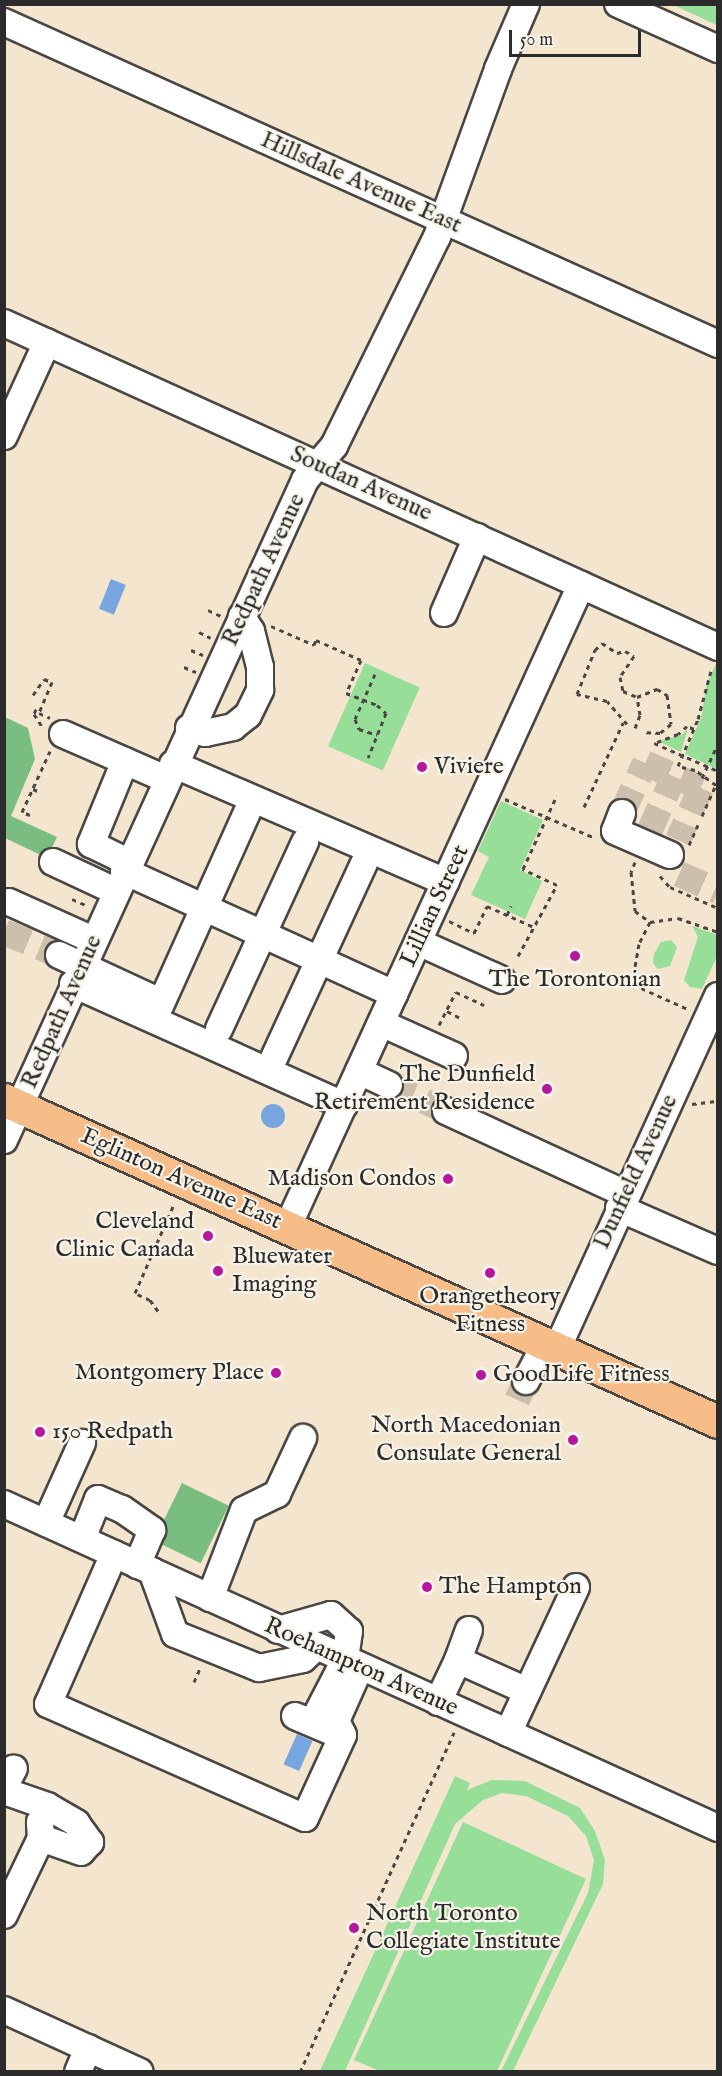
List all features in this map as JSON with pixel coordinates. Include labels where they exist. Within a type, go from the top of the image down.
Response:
[{"type":"main road","name":"Eglinton Avenue East","points":[[12,1103],[717,1422]]},
{"type":"street","name":"Redpath Avenue","points":[[4,1140],[12,1103],[79,960],[123,875],[235,618],[305,480],[334,446],[434,243],[441,219],[526,4]]},
{"type":"street","points":[[618,4],[717,49]]},
{"type":"street","name":"Hillsdale Avenue East","points":[[4,22],[717,344]]},
{"type":"street","name":"Soudan Avenue","points":[[4,323],[581,585],[716,654]]},
{"type":"street","points":[[4,436],[47,342]]},
{"type":"street","points":[[444,613],[477,537]]},
{"type":"street","name":"Lillian Street","points":[[288,1226],[581,585]]},
{"type":"street","points":[[189,728],[205,733],[233,727],[248,715],[260,690],[256,650],[235,618]]},
{"type":"street","points":[[57,737],[125,761],[169,772],[446,882]]},
{"type":"street","points":[[123,875],[91,844],[125,761]]},
{"type":"street","points":[[79,960],[154,996],[204,908],[247,812]]},
{"type":"street","points":[[622,813],[615,831],[640,844],[679,855]]},
{"type":"street","points":[[219,1029],[264,935],[304,842]]},
{"type":"street","points":[[53,862],[123,875],[204,908],[394,994]]},
{"type":"street","points":[[274,1058],[364,863]]},
{"type":"street","points":[[9,902],[79,960],[344,1105]]},
{"type":"street","points":[[418,942],[502,980]]},
{"type":"street","name":"Dunfield Avenue","points":[[526,1381],[551,1346],[622,1201],[717,996]]},
{"type":"street","points":[[381,1023],[454,1056]]},
{"type":"street","points":[[359,1071],[389,1085]]},
{"type":"street","points":[[446,1112],[717,1251]]},
{"type":"street","points":[[210,1598],[244,1510],[277,1494],[303,1438]]},
{"type":"street","points":[[46,1523],[82,1443]]},
{"type":"street","points":[[82,1539],[98,1499],[122,1509],[152,1530],[145,1568],[175,1634],[259,1668],[303,1659],[316,1647]]},
{"type":"street","name":"Roehampton Avenue","points":[[6,1511],[46,1523],[82,1539],[110,1561],[145,1568],[717,1828]]},
{"type":"street","points":[[103,1614],[116,1585],[110,1561]]},
{"type":"street","points":[[110,1561],[48,1704],[305,1818],[343,1735]]},
{"type":"street","points":[[508,1733],[576,1587]]},
{"type":"street","points":[[278,1630],[331,1615],[349,1631],[353,1663],[336,1721],[343,1735]]},
{"type":"street","points":[[438,1702],[469,1630]]},
{"type":"street","points":[[458,1660],[527,1691]]},
{"type":"street","points":[[343,1735],[306,1716],[353,1663]]},
{"type":"street","points":[[8,1782],[40,1804],[76,1823],[94,1846],[81,1852],[40,1838]]},
{"type":"street","points":[[4,1916],[40,1838],[40,1804]]},
{"type":"street","points":[[4,1880],[40,1804]]},
{"type":"street","points":[[4,2010],[83,2060],[140,2072]]},
{"type":"path","points":[[208,610],[235,618]]},
{"type":"path","points":[[256,650],[268,625],[314,645],[316,640],[361,660],[346,693],[377,705],[386,713],[368,758]]},
{"type":"path","points":[[584,807],[625,724],[607,701],[577,694],[599,644],[610,645],[617,653],[625,651],[634,656],[620,677],[623,691],[637,697],[663,690],[671,717],[667,730],[643,732]]},
{"type":"path","points":[[702,816],[716,785],[702,778],[694,770],[678,766],[694,729],[716,654]]},
{"type":"path","points":[[375,674],[355,719],[359,729],[378,735]]},
{"type":"path","points":[[30,815],[22,812],[57,737],[68,726],[39,713],[52,682],[44,679],[33,695]]},
{"type":"path","points":[[635,728],[640,716],[637,697]]},
{"type":"path","points":[[36,709],[34,714],[57,737]]},
{"type":"path","points":[[694,729],[687,726],[678,734],[654,743],[717,771]]},
{"type":"path","points":[[702,778],[717,744]]},
{"type":"path","points":[[33,789],[40,792]]},
{"type":"path","points":[[518,956],[557,885],[523,869],[557,795]]},
{"type":"path","points":[[679,855],[698,825]]},
{"type":"path","points":[[640,844],[631,872],[635,911],[650,922],[678,918],[717,932]]},
{"type":"path","points":[[72,899],[95,909]]},
{"type":"path","points":[[445,919],[474,933],[487,906],[534,927]]},
{"type":"path","points":[[507,915],[511,906]]},
{"type":"path","points":[[650,922],[635,959],[634,973],[641,988],[693,1012]]},
{"type":"path","points":[[431,1022],[440,1026],[456,992],[484,1005]]},
{"type":"path","points":[[447,1011],[460,1018]]},
{"type":"path","points":[[685,1105],[717,1101]]},
{"type":"path","points":[[158,1311],[150,1300],[135,1293],[174,1204]]},
{"type":"path","points":[[300,2072],[458,1725]]},
{"type":"green space","points":[[673,5],[717,5],[717,25]]},
{"type":"green space","points":[[365,663],[420,687],[383,771],[328,746]]},
{"type":"green space","points":[[716,664],[718,665],[717,769],[685,754],[701,718],[707,683]]},
{"type":"green space","points":[[5,717],[28,728],[35,759],[11,816],[57,837],[47,858],[5,838]]},
{"type":"green space","points":[[688,728],[681,752],[658,741],[682,735]]},
{"type":"green space","points":[[501,801],[543,820],[520,870],[542,881],[525,919],[471,895],[489,857],[478,851]]},
{"type":"green space","points":[[681,922],[717,935],[717,956],[702,989],[690,987],[684,980],[698,937],[692,926]]},
{"type":"green space","points":[[671,940],[677,947],[670,966],[658,969],[653,963],[654,954],[661,942]]},
{"type":"green space","points":[[182,1483],[229,1506],[201,1563],[154,1541]]},
{"type":"green space","points":[[455,1776],[470,1783],[467,1790],[492,1780],[525,1781],[580,1808],[595,1831],[605,1860],[603,1884],[513,2071],[501,2071],[588,1893],[594,1860],[586,1836],[568,1816],[526,1796],[502,1793],[483,1800],[455,1824],[345,2071],[320,2071]]},
{"type":"green space","points":[[463,1822],[586,1879],[497,2071],[380,2071],[354,2060]]},
{"type":"water","points":[[111,579],[126,585],[114,615],[99,609]]},
{"type":"water","points":[[273,1104],[282,1107],[285,1116],[282,1125],[273,1128],[264,1125],[261,1116],[264,1107]]},
{"type":"water","points":[[297,1734],[313,1741],[299,1771],[284,1764]]},
{"type":"tunnel","points":[[622,813],[645,763],[701,788],[678,840]]},
{"type":"tunnel","points":[[649,832],[674,776]]},
{"type":"tunnel","points":[[679,874],[718,891]]},
{"type":"tunnel","points":[[4,932],[59,955]]},
{"type":"tunnel","points":[[389,1085],[446,1111]]},
{"type":"tunnel","points":[[517,1400],[526,1381]]},
{"type":"place","name":"Viviere","points":[[422,767]]},
{"type":"place","name":"The Torontonian","points":[[575,956]]},
{"type":"place","name":"The Dunfield Retirement Residence","points":[[547,1089]]},
{"type":"place","name":"Madison Condos","points":[[448,1179]]},
{"type":"place","name":"Cleveland Clinic Canada","points":[[208,1236]]},
{"type":"place","name":"Bluewater Imaging","points":[[218,1271]]},
{"type":"place","name":"Orangetheory Fitness","points":[[490,1273]]},
{"type":"place","name":"Montgomery Place","points":[[276,1373]]},
{"type":"place","name":"GoodLife Fitness","points":[[481,1375]]},
{"type":"place","name":"150 Redpath","points":[[40,1432]]},
{"type":"place","name":"North Macedonian Consulate General","points":[[573,1440]]},
{"type":"place","name":"The Hampton","points":[[427,1587]]},
{"type":"place","name":"North Toronto Collegiate Institute","points":[[354,1928]]}]
